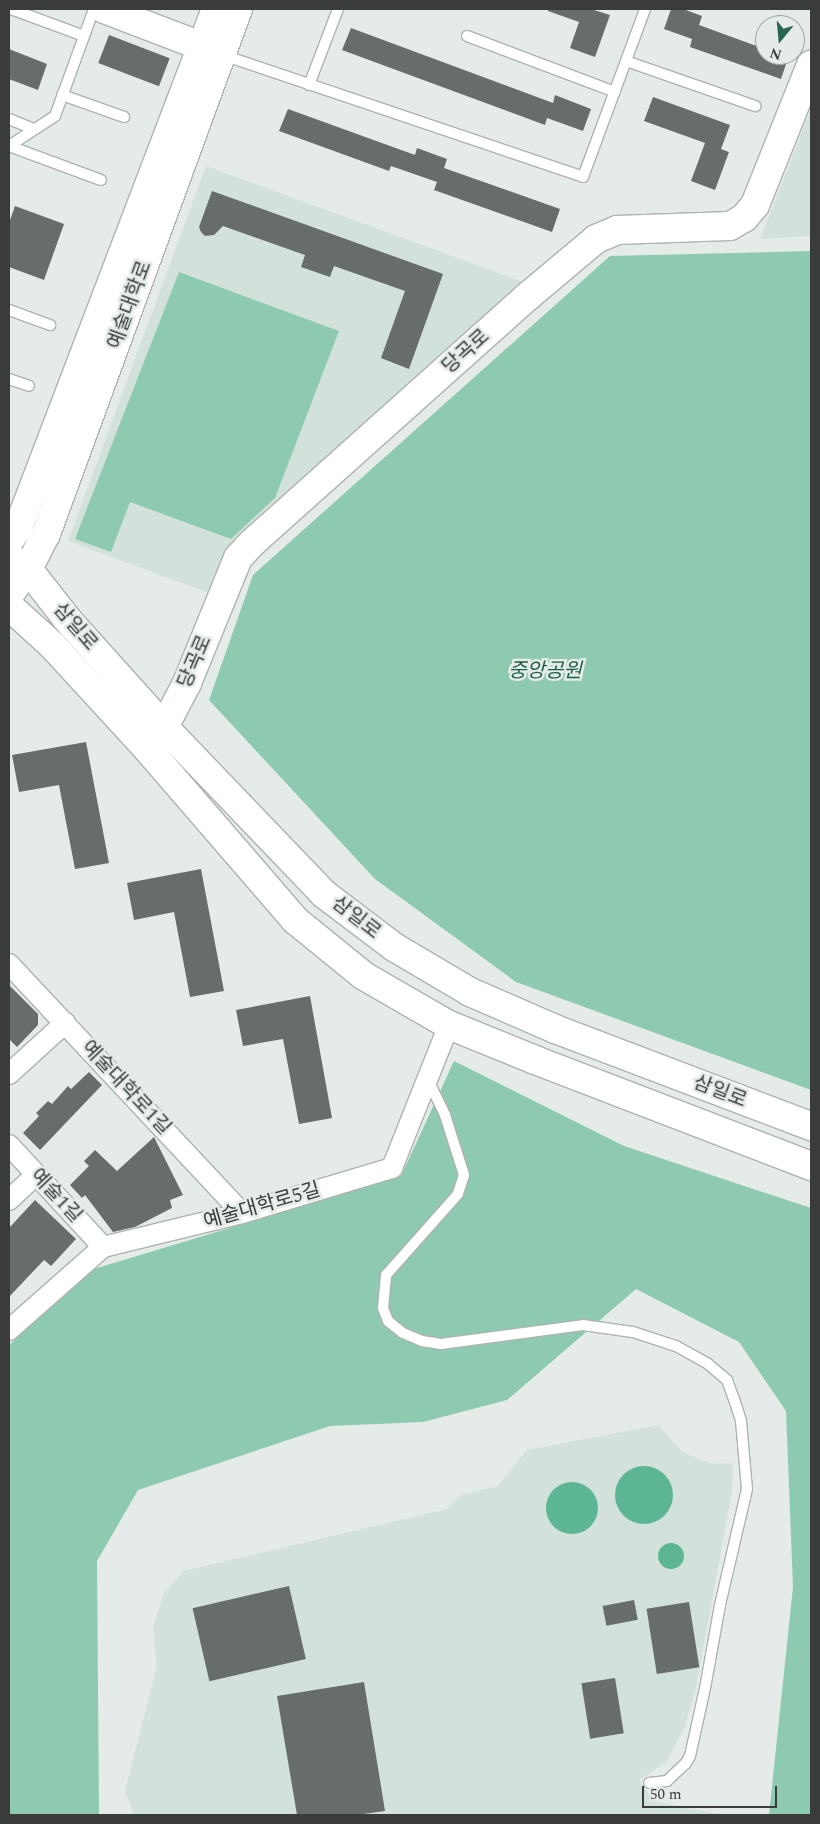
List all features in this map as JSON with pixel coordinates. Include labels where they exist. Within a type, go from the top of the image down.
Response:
[{"type":"street","points":[[104,9],[211,50]]},
{"type":"street","name":"예술대학로","points":[[9,595],[18,563],[46,534],[211,50],[216,9]]},
{"type":"street","name":"예술대학로","points":[[9,541],[22,519],[211,50],[238,9]]},
{"type":"street","name":"당곡로","points":[[164,727],[187,682],[238,558],[253,542],[527,297],[596,239],[617,230],[730,226],[744,218],[755,205],[811,65]]},
{"type":"street","name":"삼일로","points":[[18,563],[164,727],[324,894],[394,947],[470,992],[555,1029],[811,1126]]},
{"type":"street","name":"삼일로","points":[[9,606],[53,646],[145,746],[295,920],[364,976],[450,1024],[544,1064],[811,1166]]},
{"type":"street","name":"예술대학로1길","points":[[9,964],[242,1213]]},
{"type":"street","points":[[9,1074],[65,1023]]},
{"type":"street","name":"예술대학로5길","points":[[9,1330],[103,1247],[242,1213],[392,1168],[450,1024]]},
{"type":"street","name":"예술1길","points":[[9,1146],[103,1247]]},
{"type":"street","points":[[9,1200],[36,1174]]},
{"type":"lane","points":[[11,9],[84,36]]},
{"type":"lane","points":[[9,146],[55,116],[94,9]]},
{"type":"lane","points":[[309,85],[338,9]]},
{"type":"lane","points":[[211,50],[309,85],[583,176],[645,9]]},
{"type":"lane","points":[[467,36],[615,92]]},
{"type":"lane","points":[[626,61],[755,106]]},
{"type":"lane","points":[[62,95],[124,117]]},
{"type":"lane","points":[[9,119],[34,129]]},
{"type":"lane","points":[[9,146],[101,180]]},
{"type":"lane","points":[[9,310],[50,325]]},
{"type":"lane","points":[[9,378],[29,386]]},
{"type":"lane","points":[[428,1080],[445,1115],[464,1175],[458,1194],[386,1275],[383,1308],[388,1321],[409,1336],[422,1342],[442,1344],[583,1325],[633,1332],[676,1346],[708,1364],[727,1380],[734,1399],[741,1422],[747,1489],[720,1605],[690,1756],[686,1763],[667,1781],[649,1783]]},
{"type":"shaded area","points":[[811,109],[811,236],[760,239]]},
{"type":"shaded area","points":[[206,166],[526,283],[215,595],[68,541]]},
{"type":"shaded area","points":[[659,1425],[682,1452],[712,1464],[733,1463],[732,1491],[696,1688],[684,1729],[666,1762],[639,1780],[653,1801],[724,1815],[134,1815],[125,1791],[157,1666],[153,1628],[164,1593],[184,1571],[447,1509],[461,1495],[498,1486],[527,1450]]},
{"type":"shaded area","points":[[644,1466],[655,1468],[668,1479],[673,1495],[671,1506],[660,1519],[644,1524],[633,1522],[620,1511],[615,1495],[617,1484],[628,1471]]},
{"type":"shaded area","points":[[567,1482],[577,1482],[591,1489],[598,1503],[598,1513],[591,1527],[577,1534],[567,1534],[557,1530],[550,1523],[546,1513],[546,1503],[550,1493],[557,1486]]},
{"type":"shaded area","points":[[671,1543],[680,1547],[684,1556],[680,1565],[671,1569],[662,1565],[658,1556],[662,1547]]},
{"type":"green space","name":"중앙공원","points":[[811,251],[811,1090],[516,982],[375,879],[209,700],[253,575],[610,256]]},
{"type":"green space","points":[[179,272],[339,331],[275,498],[231,539],[130,502],[111,552],[75,539]]},
{"type":"green space","points":[[454,1061],[624,1146],[811,1208],[811,1815],[769,1815],[793,1587],[786,1411],[739,1342],[636,1289],[507,1400],[423,1422],[330,1426],[138,1490],[97,1561],[99,1815],[9,1815],[9,1345],[94,1269],[401,1176]]},
{"type":"building","points":[[548,9],[591,9],[610,15],[595,57],[570,48],[579,22],[548,11]]},
{"type":"building","points":[[671,9],[683,9],[702,16],[699,25],[755,45],[755,65],[786,65],[781,79],[690,47],[692,39],[664,29]]},
{"type":"building","points":[[351,28],[553,103],[555,95],[591,109],[583,131],[547,118],[545,125],[342,50]]},
{"type":"building","points":[[109,35],[170,58],[159,86],[98,63]]},
{"type":"building","points":[[9,49],[47,64],[38,90],[9,79]]},
{"type":"building","points":[[653,97],[730,125],[721,149],[729,152],[715,190],[691,181],[705,143],[644,121]]},
{"type":"building","points":[[288,109],[415,155],[417,148],[447,159],[444,168],[560,209],[552,232],[434,190],[437,182],[391,166],[389,171],[279,131]]},
{"type":"building","points":[[212,191],[443,274],[409,369],[381,358],[405,291],[334,266],[330,277],[301,267],[305,255],[223,226],[214,235],[205,236],[199,227]]},
{"type":"building","points":[[15,206],[64,224],[44,280],[9,267],[9,223]]},
{"type":"building","points":[[86,742],[109,863],[75,869],[59,785],[19,792],[12,755]]},
{"type":"building","points":[[201,869],[224,991],[190,997],[174,912],[134,920],[127,883]]},
{"type":"building","points":[[9,985],[38,1014],[38,1025],[17,1047],[9,1039]]},
{"type":"building","points":[[310,996],[332,1118],[299,1124],[283,1039],[243,1046],[236,1010]]},
{"type":"building","points":[[89,1072],[102,1085],[40,1150],[23,1133],[39,1116],[36,1113],[48,1101],[52,1104],[68,1086],[71,1089]]},
{"type":"building","points":[[154,1137],[183,1195],[170,1200],[172,1208],[135,1227],[113,1232],[85,1195],[82,1198],[70,1185],[89,1166],[84,1161],[95,1150],[117,1171]]},
{"type":"building","points":[[35,1200],[76,1239],[51,1266],[44,1260],[9,1297],[9,1228]]},
{"type":"building","points":[[289,1586],[306,1659],[209,1681],[193,1608]]},
{"type":"building","points":[[634,1600],[638,1620],[606,1626],[603,1606]]},
{"type":"building","points":[[689,1602],[699,1667],[657,1674],[647,1609]]},
{"type":"building","points":[[615,1678],[624,1733],[590,1739],[581,1683]]},
{"type":"building","points":[[364,1682],[385,1811],[356,1815],[297,1815],[277,1696]]}]
